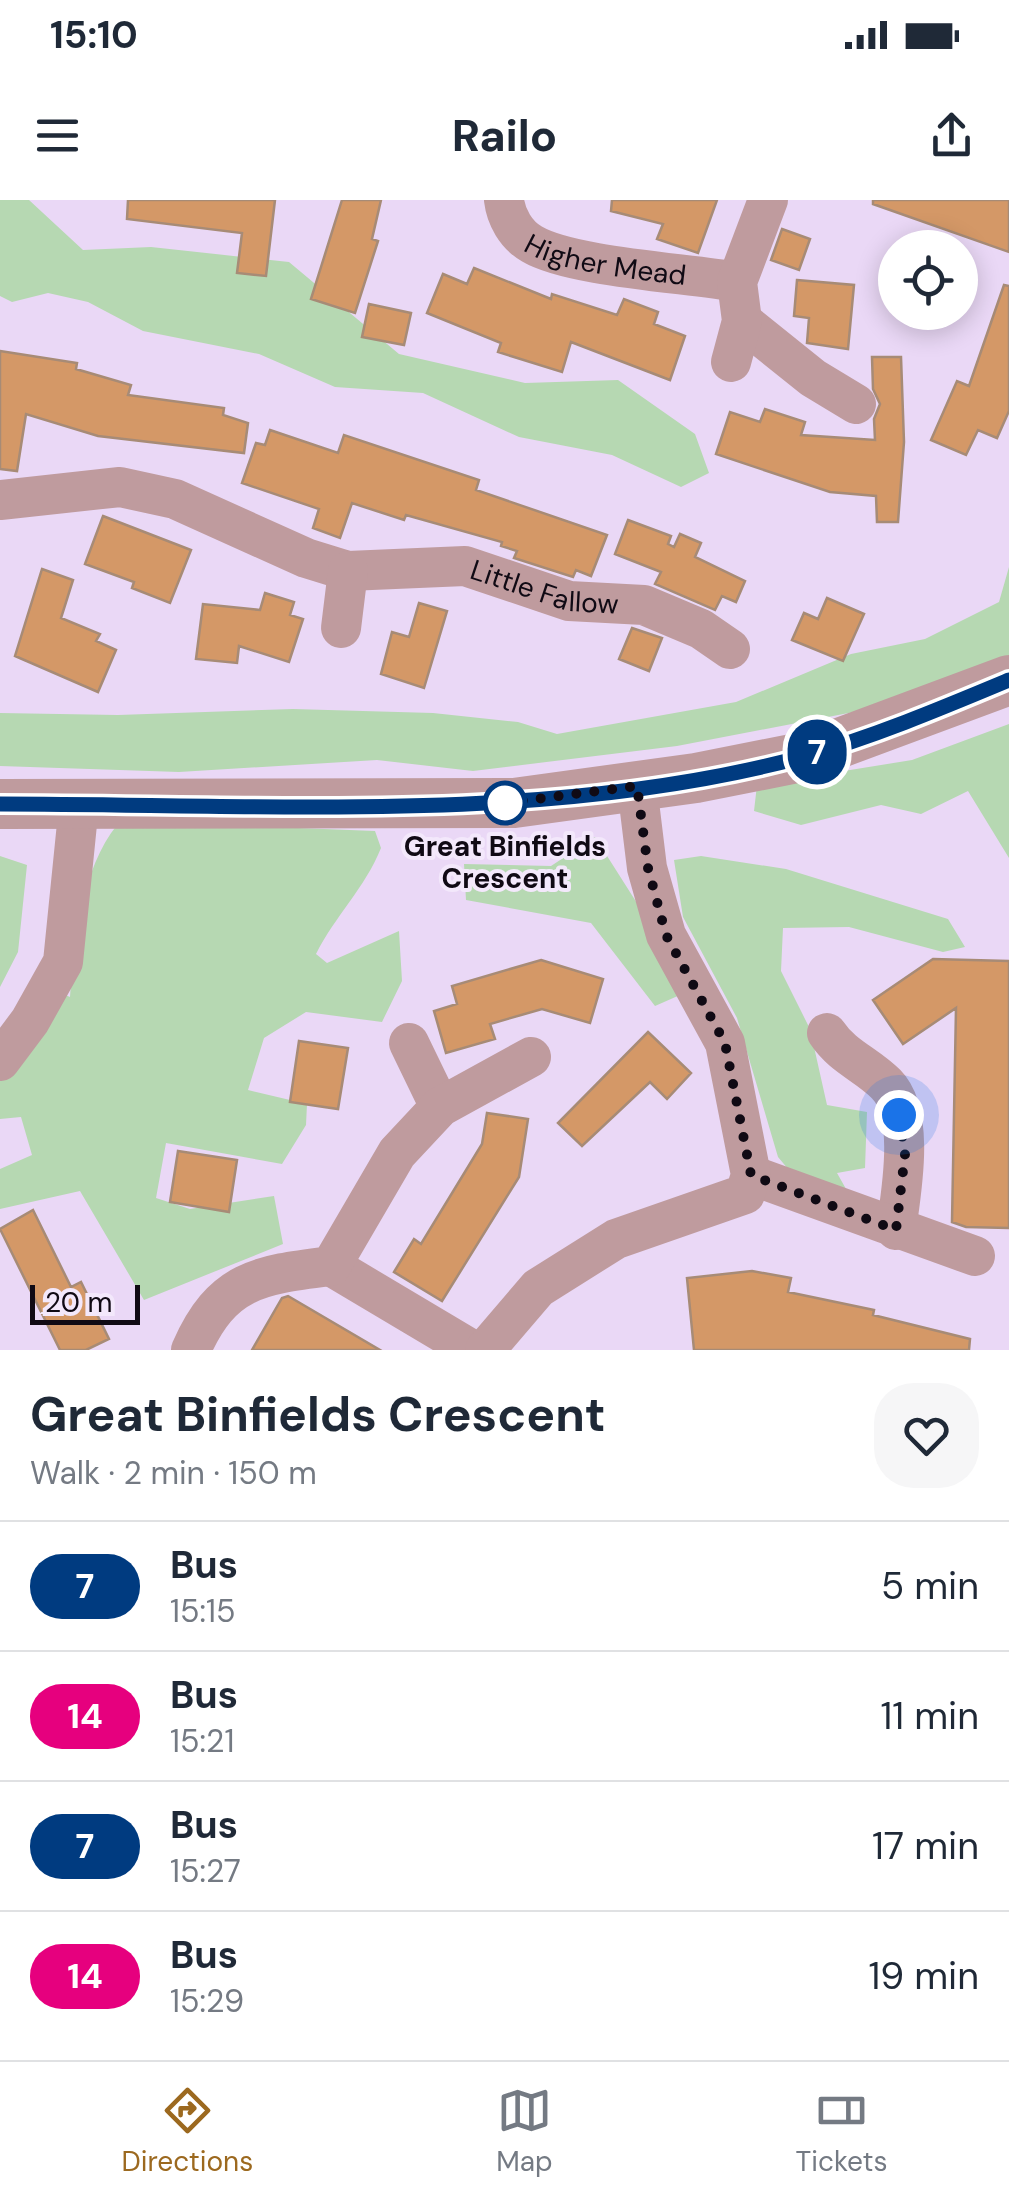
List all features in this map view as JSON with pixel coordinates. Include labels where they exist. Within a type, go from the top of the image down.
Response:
[{"type":"street","name":"Higher Mead","points":[[504,200],[506,217],[527,242],[544,250],[740,301]]},
{"type":"street","points":[[731,362],[740,301],[768,200]]},
{"type":"street","points":[[740,301],[813,378],[856,404]]},
{"type":"street","name":"Little Fallow","points":[[0,500],[120,487],[175,499],[306,558],[348,570],[465,566],[569,601],[644,606],[700,629],[730,648]]},
{"type":"street","points":[[342,628],[348,570]]},
{"type":"street","points":[[0,804],[514,802],[637,786],[802,756],[1009,680]]},
{"type":"street","points":[[486,1350],[538,1288],[616,1239],[745,1194],[751,1175],[725,1043],[666,935],[648,868],[637,786]]},
{"type":"street","points":[[0,1061],[30,1021],[63,962],[79,804]]},
{"type":"street","points":[[827,1033],[840,1053],[888,1086],[899,1115],[905,1154],[896,1230]]},
{"type":"street","points":[[409,1043],[440,1107]]},
{"type":"street","points":[[331,1266],[397,1153],[440,1107],[531,1056]]},
{"type":"street","points":[[751,1175],[976,1256]]},
{"type":"street","points":[[190,1350],[205,1318],[228,1293],[266,1274],[331,1266],[472,1350]]},
{"type":"green space","points":[[0,200],[29,200],[83,250],[151,247],[289,262],[399,354],[525,383],[618,380],[695,434],[709,473],[681,487],[612,455],[519,437],[423,393],[335,387],[259,354],[143,331],[88,302],[48,293],[12,302],[0,296]]},
{"type":"green space","points":[[1009,567],[1009,656],[859,711],[677,746],[473,771],[377,760],[179,772],[0,766],[0,713],[118,715],[293,709],[433,713],[518,722],[557,734],[736,702],[851,654],[925,639],[999,602]]},
{"type":"green space","points":[[1009,724],[1009,858],[968,791],[921,814],[881,805],[801,825],[754,811],[757,785],[912,760]]},
{"type":"green space","points":[[169,823],[375,831],[381,848],[316,954],[327,963],[399,931],[402,981],[382,1022],[306,1012],[264,1038],[248,1090],[307,1104],[306,1125],[282,1164],[166,1143],[156,1198],[190,1209],[274,1196],[283,1244],[144,1300],[80,1191],[0,1209],[0,1169],[32,1155],[21,1117],[0,1119],[0,1074],[61,993],[70,997],[82,906],[105,842],[117,825]]},
{"type":"green space","points":[[595,837],[642,911],[680,995],[655,1006],[591,923],[466,900],[464,864],[551,866]]},
{"type":"green space","points":[[0,856],[27,865],[18,952],[0,987]]},
{"type":"green space","points":[[701,856],[786,869],[948,919],[965,947],[943,952],[849,927],[783,928],[781,971],[810,1029],[827,1105],[867,1112],[865,1168],[837,1173],[850,1196],[799,1182],[778,1157],[737,1018],[683,917],[674,860]]},
{"type":"building","points":[[128,200],[275,200],[266,276],[237,273],[242,233],[127,219]]},
{"type":"building","points":[[342,200],[381,200],[372,239],[378,241],[355,313],[311,299]]},
{"type":"building","points":[[612,200],[717,200],[698,253],[657,239],[663,224],[611,211]]},
{"type":"building","points":[[873,200],[1009,200],[1009,252],[978,241],[978,230],[947,230],[873,204]]},
{"type":"building","points":[[782,229],[810,239],[799,270],[771,260]]},
{"type":"building","points":[[474,268],[551,299],[552,294],[617,315],[624,299],[658,312],[654,324],[685,336],[670,380],[571,342],[562,372],[498,352],[501,343],[427,313],[443,274],[467,284]]},
{"type":"building","points":[[797,280],[854,285],[848,349],[807,343],[809,318],[794,316]]},
{"type":"building","points":[[1004,285],[1009,286],[1009,411],[997,438],[978,430],[966,455],[931,440],[957,381],[969,386]]},
{"type":"building","points":[[369,304],[411,313],[404,345],[362,337]]},
{"type":"building","points":[[0,351],[77,363],[76,369],[131,385],[128,395],[224,408],[223,415],[248,423],[244,453],[98,436],[26,414],[17,471],[0,469]]},
{"type":"building","points":[[872,357],[901,357],[904,442],[898,522],[877,522],[876,496],[830,492],[716,454],[730,412],[760,422],[765,409],[805,422],[801,435],[875,440],[874,419],[880,404],[873,389]]},
{"type":"building","points":[[270,430],[338,453],[344,435],[479,480],[476,490],[607,535],[591,576],[576,570],[573,577],[514,558],[517,551],[501,546],[502,542],[406,515],[404,520],[352,503],[340,538],[313,528],[319,509],[242,483],[256,443],[265,445]]},
{"type":"building","points":[[103,516],[191,550],[170,603],[132,588],[134,582],[85,564]]},
{"type":"building","points":[[628,520],[671,536],[668,544],[674,547],[680,534],[701,543],[695,557],[745,581],[736,602],[722,596],[715,610],[655,584],[661,572],[615,554]]},
{"type":"building","points":[[42,569],[73,580],[61,618],[100,634],[96,641],[116,650],[98,692],[15,656]]},
{"type":"building","points":[[265,593],[294,602],[290,615],[303,619],[289,662],[239,646],[237,663],[196,659],[203,604],[260,610]]},
{"type":"building","points":[[827,598],[864,614],[843,661],[792,640],[804,613],[818,619]]},
{"type":"building","points":[[419,603],[447,611],[424,688],[381,674],[392,632],[409,637]]},
{"type":"building","points":[[632,628],[662,638],[649,671],[619,659]]},
{"type":"building","points":[[933,959],[1009,961],[1009,1228],[966,1227],[952,1222],[956,1008],[903,1044],[873,1000]]},
{"type":"building","points":[[541,960],[603,979],[590,1023],[542,1009],[490,1024],[495,1039],[446,1053],[434,1011],[457,1004],[452,986]]},
{"type":"building","points":[[648,1032],[691,1073],[667,1099],[650,1082],[582,1146],[558,1123]]},
{"type":"building","points":[[299,1041],[348,1048],[338,1109],[290,1102]]},
{"type":"building","points":[[487,1113],[528,1119],[519,1177],[442,1301],[394,1272],[414,1239],[421,1244],[482,1144]]},
{"type":"building","points":[[178,1151],[237,1160],[229,1212],[170,1202]]},
{"type":"building","points":[[33,1210],[71,1287],[81,1282],[109,1339],[86,1350],[60,1350],[0,1229]]},
{"type":"building","points":[[752,1271],[791,1278],[788,1292],[874,1310],[873,1315],[970,1339],[969,1350],[694,1350],[687,1278]]},
{"type":"building","points":[[288,1296],[380,1350],[252,1350],[282,1298]]},
{"type":"bus line","name":"7","points":[[0,804],[400,806],[514,802],[696,778],[802,756],[940,709],[1009,680]]},
{"type":"place","name":"Great Binfields Crescent","points":[[505,803]]},
{"type":"route","points":[[505,803],[637,786],[648,868],[666,935],[725,1043],[751,1175],[896,1230],[905,1154],[899,1115]]}]
